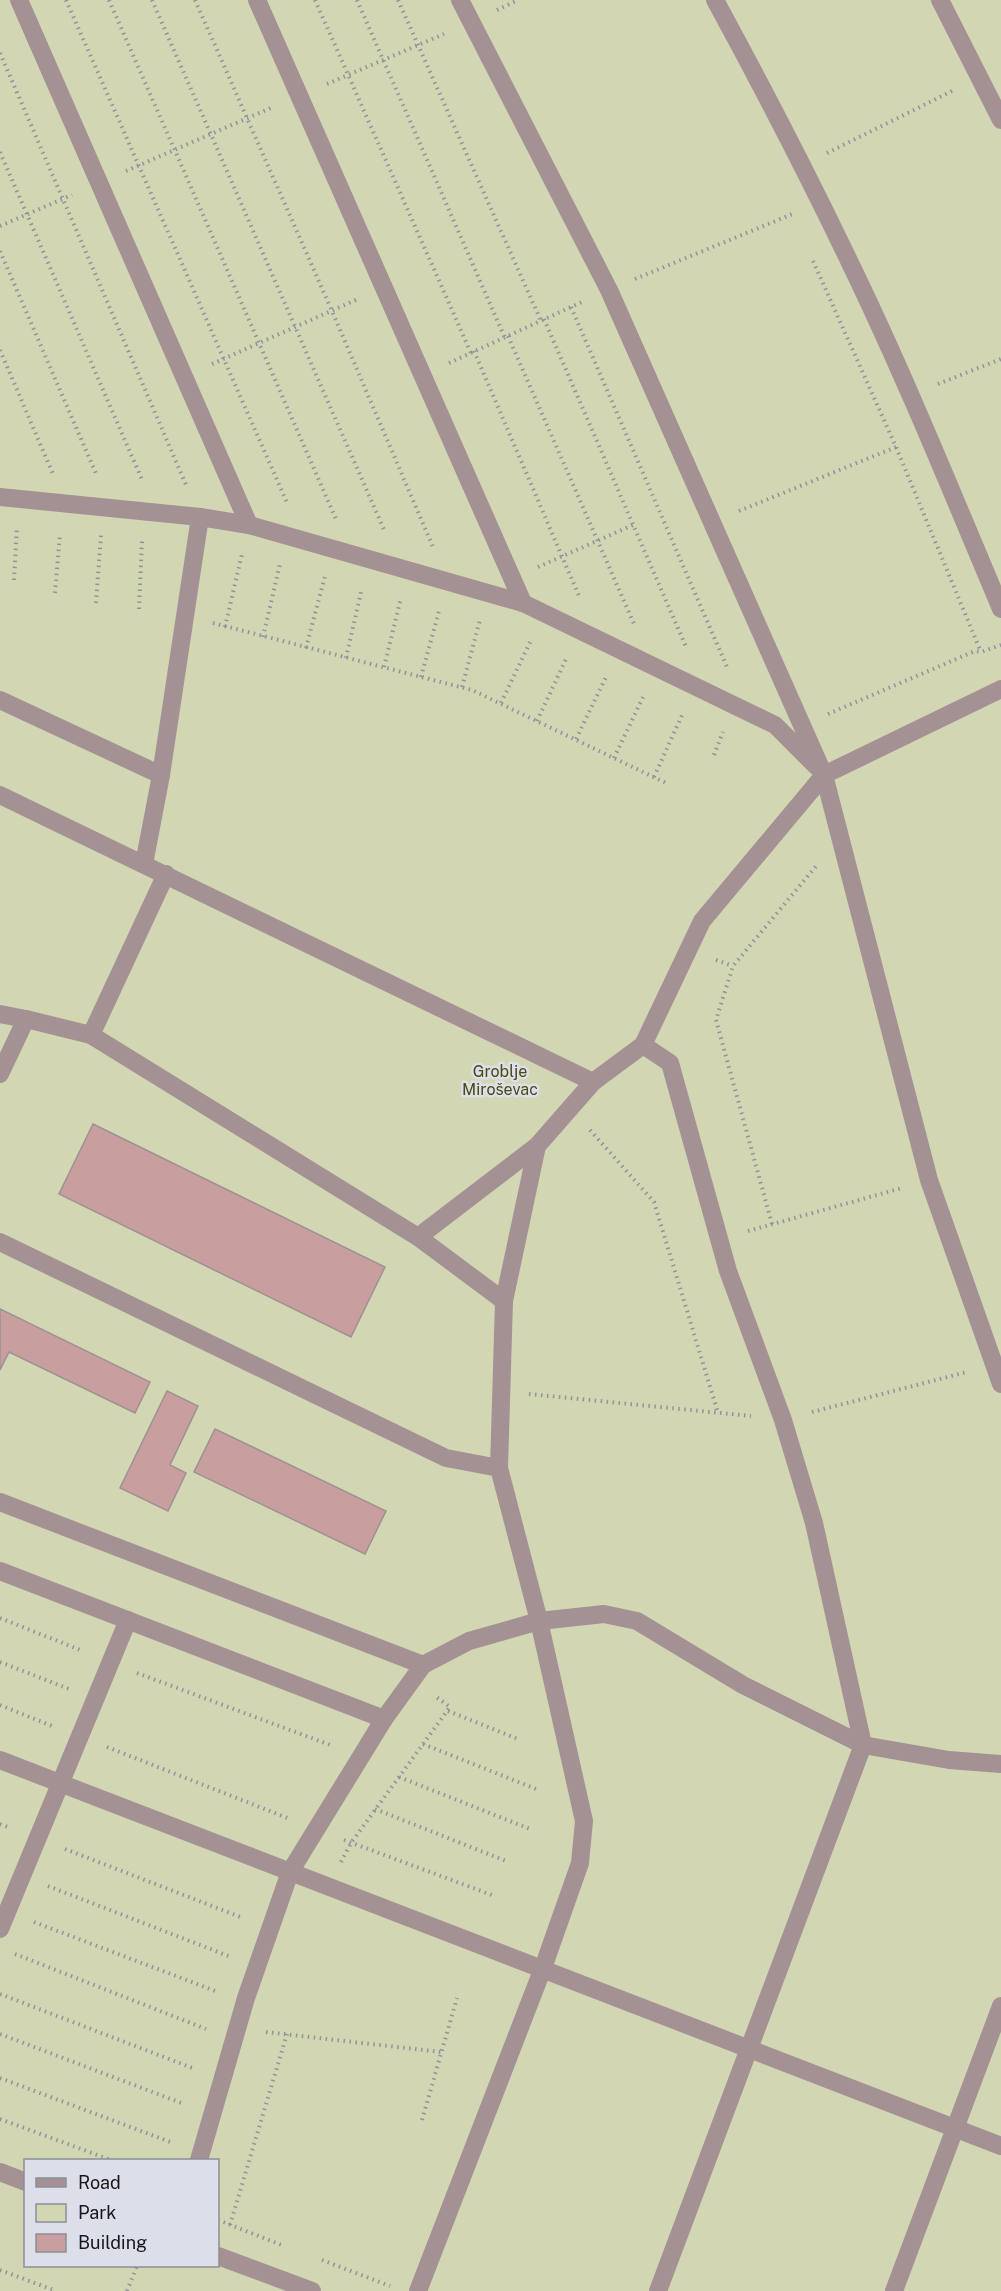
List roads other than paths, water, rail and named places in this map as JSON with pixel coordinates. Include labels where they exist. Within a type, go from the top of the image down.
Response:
[{"type":"lane","points":[[19,0],[249,525]]},
{"type":"lane","points":[[257,0],[523,603]]},
{"type":"lane","points":[[460,0],[609,290],[824,775],[929,1180],[1001,1384]]},
{"type":"lane","points":[[715,0],[802,165],[852,267],[927,434],[1001,609]]},
{"type":"lane","points":[[939,0],[1001,120]]},
{"type":"lane","points":[[6,494],[249,525],[523,603],[775,725],[824,775]]},
{"type":"lane","points":[[144,864],[161,775],[200,518]]},
{"type":"lane","points":[[418,1237],[537,1146],[593,1082],[643,1045],[702,921],[824,775],[1001,689]]},
{"type":"lane","points":[[0,700],[161,775]]},
{"type":"lane","points":[[0,795],[593,1082]]},
{"type":"lane","points":[[91,1035],[166,874]]},
{"type":"lane","points":[[0,1014],[91,1035],[418,1237],[504,1301]]},
{"type":"lane","points":[[0,1074],[26,1019]]},
{"type":"lane","points":[[643,1045],[670,1063],[728,1272],[783,1419],[814,1523],[863,1745],[658,2291]]},
{"type":"lane","points":[[418,2291],[543,1968],[580,1863],[584,1821],[539,1621],[499,1468],[504,1301],[537,1146]]},
{"type":"lane","points":[[0,1242],[446,1458],[499,1468]]},
{"type":"lane","points":[[0,1502],[418,1672]]},
{"type":"lane","points":[[0,1571],[384,1719]]},
{"type":"lane","points":[[200,2157],[245,2002],[290,1872],[384,1719],[418,1672],[469,1641],[539,1621],[604,1614],[638,1621],[743,1685],[863,1745],[949,1760],[1001,1764]]},
{"type":"lane","points":[[0,1929],[128,1620]]},
{"type":"lane","points":[[0,1760],[1001,2146]]},
{"type":"lane","points":[[894,2291],[954,2126],[1001,2006]]},
{"type":"lane","points":[[0,2172],[24,2181]]},
{"type":"lane","points":[[219,2256],[312,2291]]},
{"type":"park label","name":"Groblje Miroševac","points":[[500,1080]]}]
